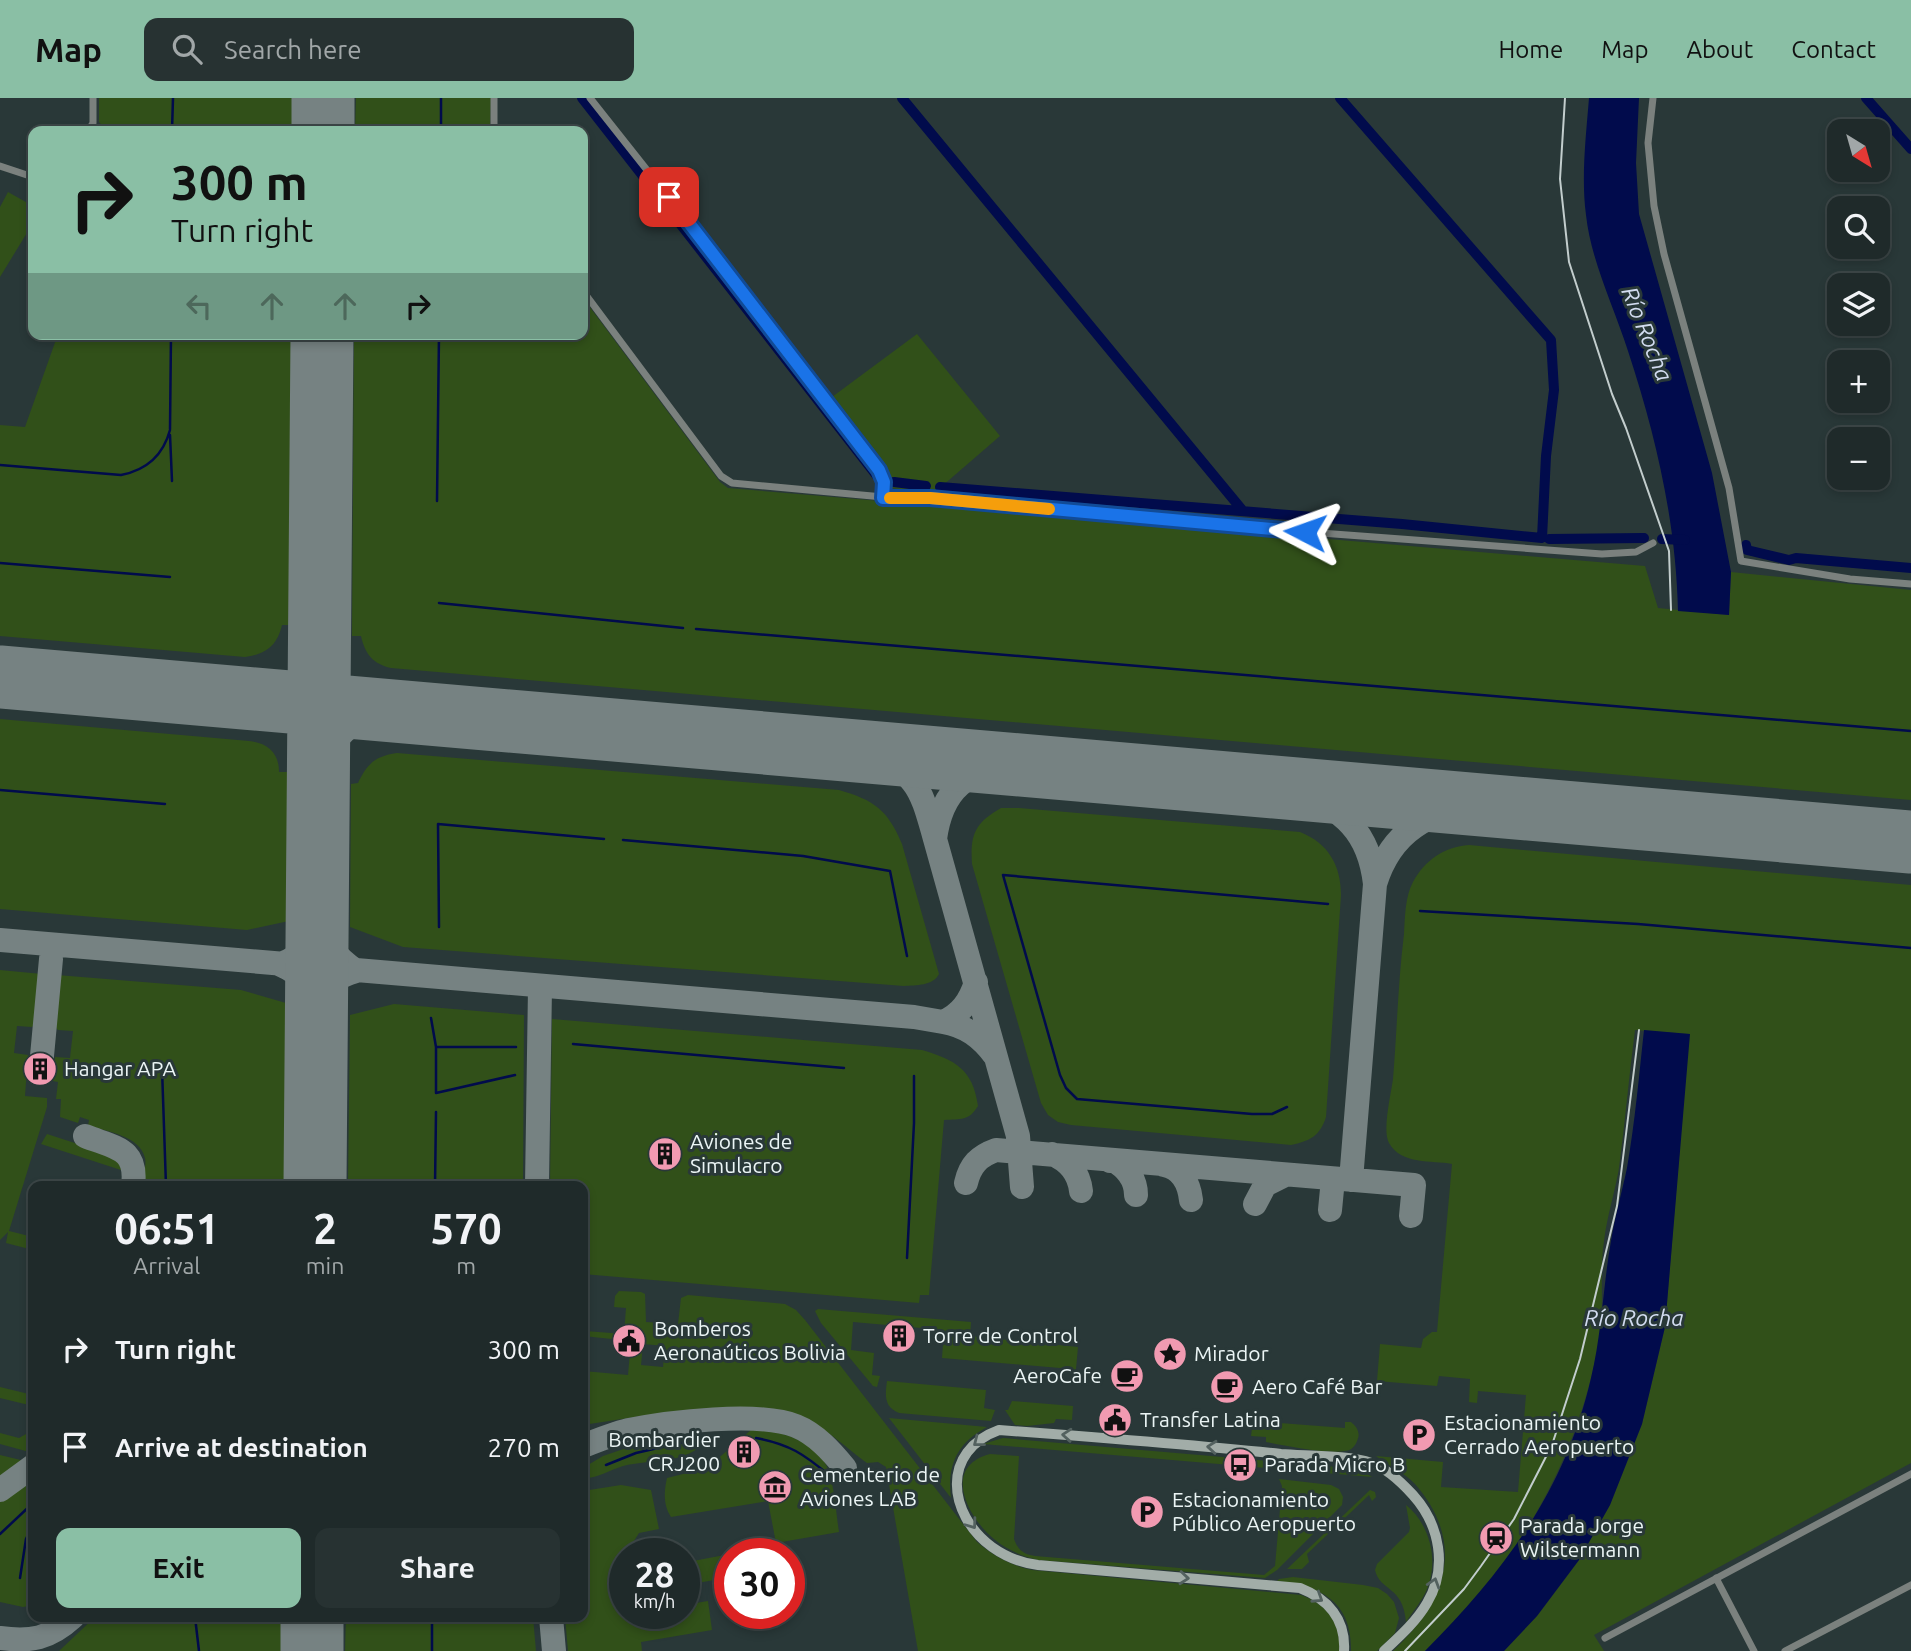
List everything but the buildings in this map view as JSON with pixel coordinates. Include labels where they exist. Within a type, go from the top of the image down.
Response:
[{"type":"street","points":[[91,126],[93,98]]},
{"type":"street","points":[[494,98],[494,126]]},
{"type":"street","points":[[590,98],[879,470],[884,482],[883,498]]},
{"type":"street","points":[[1653,98],[1648,143],[1654,206],[1664,254],[1729,488],[1741,561],[1838,577],[1911,584]]},
{"type":"street","points":[[0,166],[28,175]]},
{"type":"street","points":[[588,297],[726,480],[740,484],[883,498],[930,498],[1226,526],[1615,554],[1636,552],[1653,543]]},
{"type":"street","points":[[1344,1651],[1343,1628],[1332,1608],[1324,1600],[1300,1588],[1038,1565],[1014,1560],[1002,1554],[985,1541],[961,1508],[957,1481],[962,1460],[975,1441],[999,1430],[1373,1463],[1396,1479],[1418,1500],[1434,1527],[1439,1546],[1435,1587],[1427,1604],[1384,1651]]},
{"type":"street","points":[[1605,1638],[1911,1474]]},
{"type":"street","points":[[1716,1578],[1754,1651]]},
{"type":"street","points":[[1785,1651],[1911,1585]]},
{"type":"green space","points":[[99,98],[294,98],[293,126],[103,126],[99,122]]},
{"type":"green space","points":[[356,98],[491,98],[490,126],[355,126]]},
{"type":"green space","points":[[8,192],[28,203],[28,231],[0,277],[0,207]]},
{"type":"green space","points":[[588,305],[720,482],[728,488],[1645,566],[1658,608],[1729,615],[1731,572],[1911,590],[1911,800],[391,668],[375,661],[365,648],[361,636],[352,636],[354,340],[588,340]]},
{"type":"green space","points":[[917,334],[1000,436],[941,487],[938,493],[890,488],[888,473],[881,462],[832,397]]},
{"type":"green space","points":[[56,340],[292,340],[290,625],[282,625],[270,648],[245,657],[0,636],[0,425],[25,427]]},
{"type":"green space","points":[[0,719],[249,741],[267,747],[275,754],[279,772],[289,772],[289,921],[247,930],[0,909]]},
{"type":"green space","points":[[397,753],[839,790],[862,798],[878,808],[897,832],[939,974],[928,983],[904,986],[403,947],[350,927],[351,784],[358,783],[368,766],[377,759]]},
{"type":"green space","points":[[1001,808],[1300,832],[1325,849],[1339,874],[1341,895],[1326,1117],[1317,1133],[1304,1142],[1291,1145],[1071,1125],[1058,1122],[1048,1115],[1041,1103],[972,864],[972,845],[976,830],[985,819]]},
{"type":"green space","points":[[1469,845],[1911,885],[1911,1463],[1594,1635],[1604,1651],[1504,1651],[1537,1616],[1579,1560],[1610,1505],[1642,1424],[1665,1327],[1689,1034],[1635,1030],[1619,1168],[1604,1241],[1599,1341],[1582,1410],[1556,1475],[1522,1536],[1467,1608],[1425,1651],[1393,1651],[1426,1613],[1437,1592],[1443,1572],[1445,1550],[1441,1529],[1431,1506],[1415,1484],[1376,1456],[1443,1462],[1441,1487],[1518,1492],[1526,1395],[1478,1391],[1477,1403],[1469,1402],[1470,1379],[1439,1376],[1437,1386],[1377,1381],[1380,1344],[1421,1348],[1423,1339],[1432,1332],[1437,1332],[1452,1164],[1401,1155],[1394,1150],[1387,1137],[1407,901],[1413,882],[1429,861],[1443,852]]},
{"type":"green space","points":[[0,970],[42,974],[38,1020],[32,1027],[17,1026],[14,1053],[28,1055],[25,1096],[47,1098],[47,1107],[9,1231],[28,1236],[28,1249],[6,1243],[8,1232],[0,1240]]},
{"type":"green space","points":[[57,975],[241,990],[286,1003],[285,1181],[141,1181],[145,1158],[137,1144],[122,1136],[88,1126],[89,1120],[80,1117],[78,1123],[60,1117],[61,1099],[56,1099],[58,1082],[53,1081],[55,1057],[70,1058],[73,1031],[58,1030],[54,1026]]},
{"type":"green space","points":[[394,1004],[524,1015],[523,1181],[348,1181],[350,1015]]},
{"type":"green space","points":[[552,1019],[922,1050],[953,1062],[967,1075],[976,1093],[978,1106],[968,1117],[944,1120],[929,1295],[920,1295],[919,1303],[588,1274],[588,1181],[550,1181]]},
{"type":"green space","points":[[47,1134],[81,1145],[83,1142],[121,1155],[128,1164],[127,1172],[41,1144]]},
{"type":"green space","points":[[619,1291],[645,1294],[646,1322],[678,1324],[681,1298],[688,1295],[785,1304],[796,1310],[805,1320],[977,1542],[997,1556],[1032,1570],[1301,1595],[1325,1609],[1335,1623],[1339,1651],[918,1651],[886,1467],[878,1462],[867,1463],[814,1424],[782,1412],[696,1409],[588,1424],[588,1371],[628,1375],[631,1341],[588,1337],[588,1331],[624,1334],[626,1308],[614,1307],[615,1296]],"holes":[[[643,1344],[665,1346],[663,1367],[641,1365]]]},
{"type":"green space","points":[[818,1309],[971,1322],[970,1336],[1078,1347],[1075,1380],[1072,1380],[1072,1369],[942,1358],[944,1330],[853,1322],[851,1350],[874,1353],[872,1375],[880,1376],[877,1387],[873,1386],[821,1323],[815,1311]]},
{"type":"green space","points":[[887,1381],[986,1390],[984,1408],[995,1410],[991,1421],[899,1413],[888,1404]]},
{"type":"green space","points":[[0,1387],[28,1394],[28,1405],[0,1398]]},
{"type":"green space","points":[[1012,1401],[1073,1406],[1072,1420],[1056,1419],[1054,1423],[1015,1425],[1005,1410],[1008,1410]]},
{"type":"green space","points":[[889,1418],[987,1427],[968,1440],[956,1456],[951,1475],[951,1498]]},
{"type":"green space","points":[[1253,1421],[1345,1428],[1345,1422],[1351,1422],[1359,1435],[1355,1445],[1347,1451],[1306,1449],[1266,1442],[1266,1437],[1251,1436]]},
{"type":"green space","points":[[751,1430],[774,1432],[797,1439],[817,1453],[829,1472],[839,1532],[805,1538],[775,1538],[768,1501],[671,1517],[665,1498],[667,1478],[707,1468]]},
{"type":"green space","points":[[0,1433],[19,1438],[28,1433],[28,1452],[0,1444]]},
{"type":"green space","points":[[656,1438],[696,1438],[703,1444],[694,1451],[675,1458],[623,1466],[588,1478],[588,1465],[603,1456]]},
{"type":"green space","points":[[1003,1438],[1360,1469],[1372,1477],[983,1444]]},
{"type":"green space","points":[[990,1454],[1019,1456],[1014,1539],[1021,1551],[1035,1556],[1264,1575],[1275,1566],[1282,1486],[1279,1479],[1331,1485],[1339,1489],[1343,1497],[1342,1505],[1277,1570],[1265,1578],[1038,1560],[999,1543],[984,1530],[968,1506],[963,1481],[966,1470],[975,1461]]},
{"type":"green space","points":[[0,1455],[28,1462],[28,1463],[0,1484]]},
{"type":"green space","points":[[28,1475],[28,1606],[0,1602],[0,1495]]},
{"type":"green space","points":[[621,1485],[651,1490],[659,1529],[639,1533],[636,1538],[609,1538],[609,1629],[700,1629],[700,1602],[708,1601],[712,1630],[641,1642],[642,1651],[568,1651],[565,1622],[588,1622],[588,1490]]},
{"type":"green space","points":[[1370,1490],[1375,1492],[1376,1497],[1372,1501],[1369,1495],[1307,1554],[1309,1562],[1302,1569],[1287,1569]]},
{"type":"green space","points":[[1406,1505],[1421,1522],[1426,1533],[1432,1567],[1425,1593],[1406,1622],[1401,1601],[1382,1582],[1375,1570],[1377,1564],[1409,1532]]},
{"type":"green space","points":[[714,1557],[714,1580],[700,1582],[700,1560]]},
{"type":"green space","points":[[1293,1577],[1378,1588],[1394,1602],[1399,1618],[1395,1633],[1377,1651],[1351,1651],[1350,1634],[1340,1608],[1320,1592],[1277,1581]]},
{"type":"green space","points":[[90,1622],[283,1622],[283,1651],[59,1651]]},
{"type":"green space","points":[[346,1622],[533,1622],[536,1651],[345,1651]]},
{"type":"water","points":[[1589,98],[1639,98],[1636,163],[1639,214],[1712,473],[1731,572],[1729,615],[1678,611],[1669,512],[1656,447],[1589,232],[1584,171]]},
{"type":"water","name":"Río Rocha","points":[[1644,1030],[1690,1034],[1665,1327],[1642,1424],[1610,1505],[1579,1560],[1537,1616],[1504,1651],[1425,1651],[1506,1559],[1548,1493],[1580,1419],[1595,1361],[1614,1222],[1627,1168]]},
{"type":"waterway","points":[[172,126],[173,98]]},
{"type":"waterway","points":[[441,98],[441,126]]},
{"type":"waterway","points":[[582,98],[877,476]]},
{"type":"waterway","points":[[902,98],[1243,511]]},
{"type":"waterway","points":[[940,487],[1402,524],[1542,538],[1546,456],[1554,390],[1551,340],[1340,98]]},
{"type":"waterway","points":[[1866,98],[1911,149]]},
{"type":"waterway","points":[[170,429],[171,340]]},
{"type":"waterway","points":[[437,501],[439,340]]},
{"type":"waterway","points":[[0,465],[121,475],[139,470],[153,460],[163,447],[170,430]]},
{"type":"waterway","points":[[170,435],[172,481]]},
{"type":"waterway","points":[[894,482],[926,486]]},
{"type":"waterway","points":[[1549,539],[1644,538]]},
{"type":"waterway","points":[[1662,539],[1685,540]]},
{"type":"waterway","points":[[1746,545],[1747,550],[1789,560],[1796,558],[1911,568]]},
{"type":"waterway","points":[[0,563],[170,577]]},
{"type":"waterway","points":[[439,603],[683,628]]},
{"type":"waterway","points":[[696,629],[1911,731]]},
{"type":"waterway","points":[[0,790],[165,804]]},
{"type":"waterway","points":[[439,927],[438,824],[604,839]]},
{"type":"waterway","points":[[623,840],[803,856],[890,871],[907,956]]},
{"type":"waterway","points":[[1287,1107],[1272,1114],[1252,1114],[1077,1099],[1066,1088],[1060,1075],[1003,875],[1328,904]]},
{"type":"waterway","name":"Río Rocha","points":[[1420,911],[1638,924],[1911,948]]},
{"type":"waterway","points":[[431,1018],[436,1047],[436,1093],[515,1075]]},
{"type":"waterway","points":[[573,1044],[844,1068]]},
{"type":"waterway","points":[[436,1047],[516,1047]]},
{"type":"waterway","points":[[162,1068],[166,1181]]},
{"type":"waterway","points":[[907,1258],[914,1076]]},
{"type":"waterway","points":[[435,1181],[436,1112]]},
{"type":"waterway","points":[[756,1438],[796,1451],[830,1476]]},
{"type":"waterway","points":[[606,1465],[636,1453],[684,1442]]},
{"type":"waterway","points":[[0,1534],[28,1508]]},
{"type":"waterway","points":[[20,1578],[28,1535]]},
{"type":"waterway","points":[[196,1622],[199,1651]]},
{"type":"waterway","points":[[432,1622],[432,1651]]},
{"type":"taxiway","points":[[263,699],[283,709],[298,722],[318,759]]},
{"type":"taxiway","points":[[318,801],[329,753],[335,742],[355,723],[388,710]]},
{"type":"taxiway","points":[[859,751],[893,766],[912,782],[919,791],[935,839],[944,807],[960,785],[983,772],[1015,764]]},
{"type":"taxiway","points":[[1298,789],[1341,815],[1360,836],[1372,865],[1375,884],[1391,850],[1415,826],[1445,812],[1482,805]]},
{"type":"taxiway","points":[[935,839],[1018,1136],[1022,1187]]},
{"type":"taxiway","points":[[1351,1180],[1375,884]]},
{"type":"taxiway","points":[[281,964],[302,952],[313,933],[317,917],[331,948],[356,971]]},
{"type":"taxiway","points":[[0,940],[914,1017],[943,1022]]},
{"type":"taxiway","points":[[42,1056],[51,959]]},
{"type":"taxiway","points":[[281,965],[304,982],[317,1008],[332,984],[342,976],[356,971]]},
{"type":"taxiway","points":[[976,982],[964,1006],[943,1022],[972,1033],[995,1056]]},
{"type":"taxiway","points":[[537,1181],[540,987]]},
{"type":"taxiway","points":[[85,1136],[122,1151],[132,1164],[133,1181]]},
{"type":"taxiway","points":[[966,1183],[976,1162],[996,1150],[1414,1185],[1411,1216]]},
{"type":"taxiway","points":[[1052,1154],[1072,1168],[1081,1191]]},
{"type":"taxiway","points":[[1110,1161],[1118,1163],[1130,1174],[1136,1195]]},
{"type":"taxiway","points":[[1164,1165],[1175,1169],[1183,1177],[1191,1200]]},
{"type":"taxiway","points":[[1255,1204],[1265,1185],[1285,1175]]},
{"type":"taxiway","points":[[1330,1210],[1333,1179]]},
{"type":"taxiway","points":[[588,1444],[617,1433],[646,1427],[714,1419],[760,1419],[803,1429],[823,1444],[845,1468]]},
{"type":"taxiway","points":[[0,1490],[28,1470]]},
{"type":"taxiway","points":[[0,1638],[21,1640],[39,1637],[67,1622]]},
{"type":"taxiway","points":[[551,1622],[554,1651]]},
{"type":"runway","points":[[323,98],[323,126]]},
{"type":"runway","points":[[315,1181],[322,340]]},
{"type":"runway","points":[[0,677],[1911,842]]},
{"type":"runway","points":[[312,1622],[312,1651]]},
{"type":"tram line","points":[[1565,98],[1560,179],[1569,262],[1612,394],[1669,551],[1671,610]]},
{"type":"tram line","points":[[1405,1651],[1464,1589],[1481,1566],[1514,1519],[1552,1445],[1580,1359],[1617,1206],[1639,1030]]},
{"type":"slow traffic","points":[[890,498],[930,498],[1049,509]]},
{"type":"place","name":"Hangar APA","points":[[40,1069]]},
{"type":"place","name":"Aviones de Simulacro","points":[[665,1154]]},
{"type":"place","name":"Torre de Control","points":[[899,1336]]},
{"type":"place","name":"Bomberos Aeronaúticos Bolivia","points":[[629,1341]]},
{"type":"place","name":"Mirador","points":[[1170,1354]]},
{"type":"place","name":"AeroCafe","points":[[1127,1376]]},
{"type":"place","name":"Aero Café Bar","points":[[1227,1387]]},
{"type":"place","name":"Transfer Latina","points":[[1115,1420]]},
{"type":"place","name":"Estacionamiento Cerrado Aeropuerto","points":[[1419,1435]]},
{"type":"place","name":"Bombardier CRJ200","points":[[744,1452]]},
{"type":"place","name":"Parada Micro B","points":[[1240,1465]]},
{"type":"place","name":"Cementerio de Aviones LAB","points":[[775,1487]]},
{"type":"place","name":"Estacionamiento Público Aeropuerto","points":[[1147,1512]]},
{"type":"place","name":"Parada Jorge Wilstermann","points":[[1496,1538]]},
{"type":"route","points":[[669,197],[879,470],[884,482],[883,498],[930,498],[1305,532]]}]
